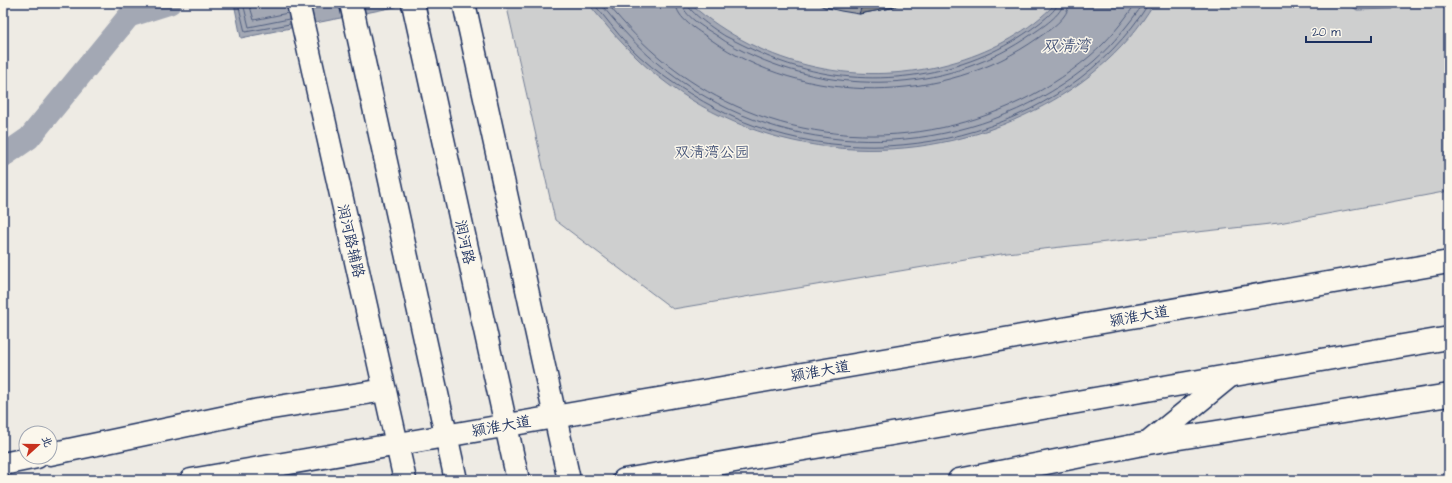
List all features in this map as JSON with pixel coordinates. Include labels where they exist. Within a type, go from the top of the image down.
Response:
[{"type":"main road","points":[[351,3],[456,480]]},
{"type":"main road","name":"润河路","points":[[413,3],[518,480]]},
{"type":"main road","points":[[464,3],[569,480]]},
{"type":"main road","name":"润河路辅路","points":[[299,7],[405,480]]},
{"type":"main road","name":"颍淮大道","points":[[191,480],[1449,262]]},
{"type":"main road","points":[[624,480],[1449,338]]},
{"type":"main road","points":[[1148,443],[1231,375]]},
{"type":"main road","points":[[58,452],[259,410],[385,390]]},
{"type":"main road","points":[[959,480],[1148,443],[1449,395]]},
{"type":"main road","points":[[3,464],[18,461]]},
{"type":"green space","name":"双清湾公园","points":[[506,3],[1449,3],[1449,191],[1279,223],[1007,253],[673,309],[555,220]]},
{"type":"water","points":[[234,3],[415,3],[241,38]]},
{"type":"water","name":"双清湾","points":[[588,3],[689,3],[718,25],[749,44],[782,58],[816,67],[850,73],[886,73],[922,70],[958,61],[985,51],[1023,31],[1056,3],[1154,3],[1129,38],[1098,69],[1063,94],[1044,105],[1025,115],[978,133],[929,145],[880,149],[830,147],[781,138],[734,122],[690,99],[649,69],[617,38]]},
{"type":"water","points":[[1346,3],[1399,3],[1393,9],[1357,10]]},
{"type":"waterway","points":[[3,156],[29,138],[129,16],[170,3]]}]
